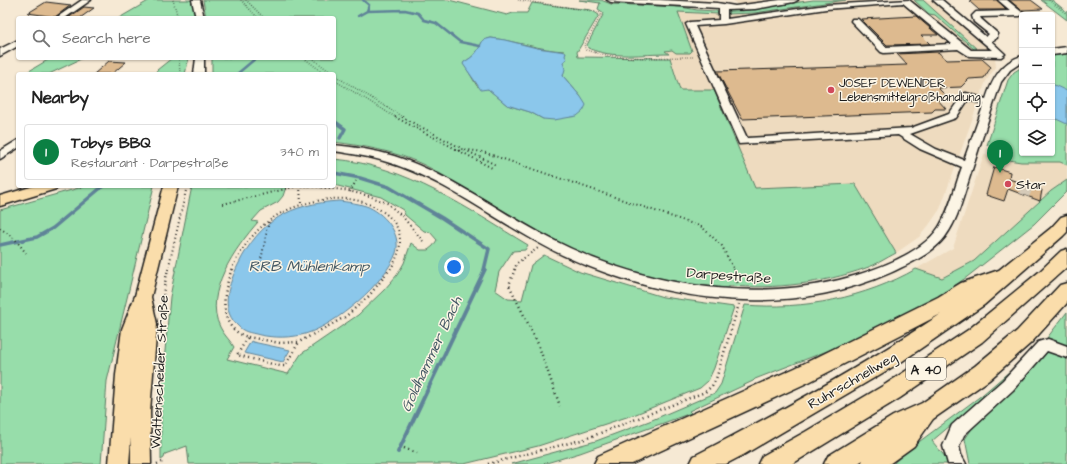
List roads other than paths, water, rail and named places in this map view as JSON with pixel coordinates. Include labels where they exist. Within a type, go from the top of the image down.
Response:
[{"type":"highway","name":"Ruhrschnellweg","points":[[702,464],[737,446],[894,356],[977,300],[1057,232],[1067,221]]},
{"type":"highway","name":"Ruhrschnellweg","points":[[770,464],[813,440],[893,391],[975,336],[1045,277],[1067,256]]},
{"type":"highway","points":[[606,464],[802,375],[945,303],[968,288],[1005,275]]},
{"type":"highway","points":[[836,464],[901,424],[930,410],[982,373],[1024,337],[1067,290]]},
{"type":"highway","points":[[873,464],[877,459],[906,438],[930,410]]},
{"type":"main road","points":[[0,201],[44,188]]},
{"type":"main road","name":"Wattenscheider Straße","points":[[119,464],[124,391],[131,329],[143,296],[170,188]]},
{"type":"main road","name":"Wattenscheider Straße","points":[[140,464],[140,411],[148,324],[143,296]]},
{"type":"street","points":[[63,16],[87,0]]},
{"type":"street","points":[[196,0],[200,16]]},
{"type":"street","points":[[611,0],[719,4],[736,8],[794,0]]},
{"type":"street","points":[[937,0],[998,52],[1018,61]]},
{"type":"street","points":[[1002,0],[1019,13]]},
{"type":"street","points":[[989,103],[966,96],[954,116],[912,131],[744,142],[690,24],[724,22],[826,7],[905,1],[969,53],[998,52]]},
{"type":"street","points":[[719,4],[724,22]]},
{"type":"street","points":[[985,41],[992,38],[994,36],[993,33],[978,20],[976,16],[979,14],[1019,14]]},
{"type":"street","points":[[855,21],[884,50],[960,46]]},
{"type":"street","points":[[0,53],[16,44]]},
{"type":"street","points":[[1055,52],[1067,50]]},
{"type":"street","points":[[199,72],[200,60]]},
{"type":"street","name":"Darpestraße","points":[[336,148],[381,156],[416,167],[448,183],[547,242],[590,263],[651,282],[692,290],[740,294],[791,293],[828,288],[869,276],[927,247],[935,240],[943,230],[952,212],[996,82],[1002,73],[1018,61]]},
{"type":"street","points":[[900,132],[910,140],[937,154],[968,165]]},
{"type":"street","points":[[0,156],[16,144]]},
{"type":"street","points":[[956,462],[951,446],[958,430],[1008,385],[1043,346],[1048,345],[1067,352]]},
{"type":"water","points":[[491,38],[537,48],[566,52],[565,56],[567,59],[563,62],[565,69],[563,76],[586,105],[583,111],[577,116],[554,120],[543,119],[530,112],[507,105],[488,89],[481,90],[463,64],[476,53],[483,40]]},
{"type":"water","points":[[1055,85],[1067,91],[1067,124],[1055,118]]},
{"type":"water","name":"RRB Mühlenkamp","points":[[339,201],[359,204],[372,209],[385,218],[394,231],[397,245],[396,253],[382,277],[345,312],[331,322],[305,334],[288,337],[271,337],[244,331],[231,317],[227,303],[228,295],[229,288],[238,265],[256,236],[278,217],[291,211],[306,206]]},
{"type":"water","points":[[251,341],[290,350],[283,362],[244,353]]},
{"type":"waterway","name":"Goldhammer Bach","points":[[363,0],[369,5],[367,11]]},
{"type":"waterway","name":"Goldhammer Bach","points":[[367,11],[405,10],[418,13],[424,20],[436,23],[460,42],[480,46]]},
{"type":"waterway","name":"Goldhammer Bach","points":[[358,16],[367,11]]},
{"type":"waterway","name":"Goldhammer Bach","points":[[239,72],[254,60]]},
{"type":"waterway","name":"Goldhammer Bach","points":[[336,122],[345,129],[340,138]]},
{"type":"waterway","name":"Goldhammer Bach","points":[[336,173],[360,178],[389,187],[442,218],[489,249],[484,270]]},
{"type":"waterway","name":"Goldhammer Bach","points":[[0,245],[37,237],[53,228],[101,188]]},
{"type":"waterway","name":"Goldhammer Bach","points":[[398,452],[485,269]]},
{"type":"tunnel","points":[[1024,195],[1028,185]]},
{"type":"place","name":"JOSEF DEWENDER Lebensmittelgroßhandlung","points":[[831,90]]},
{"type":"place","name":"Tobys BBQ","points":[[1000,173]]},
{"type":"place","name":"Star","points":[[1008,184]]}]
